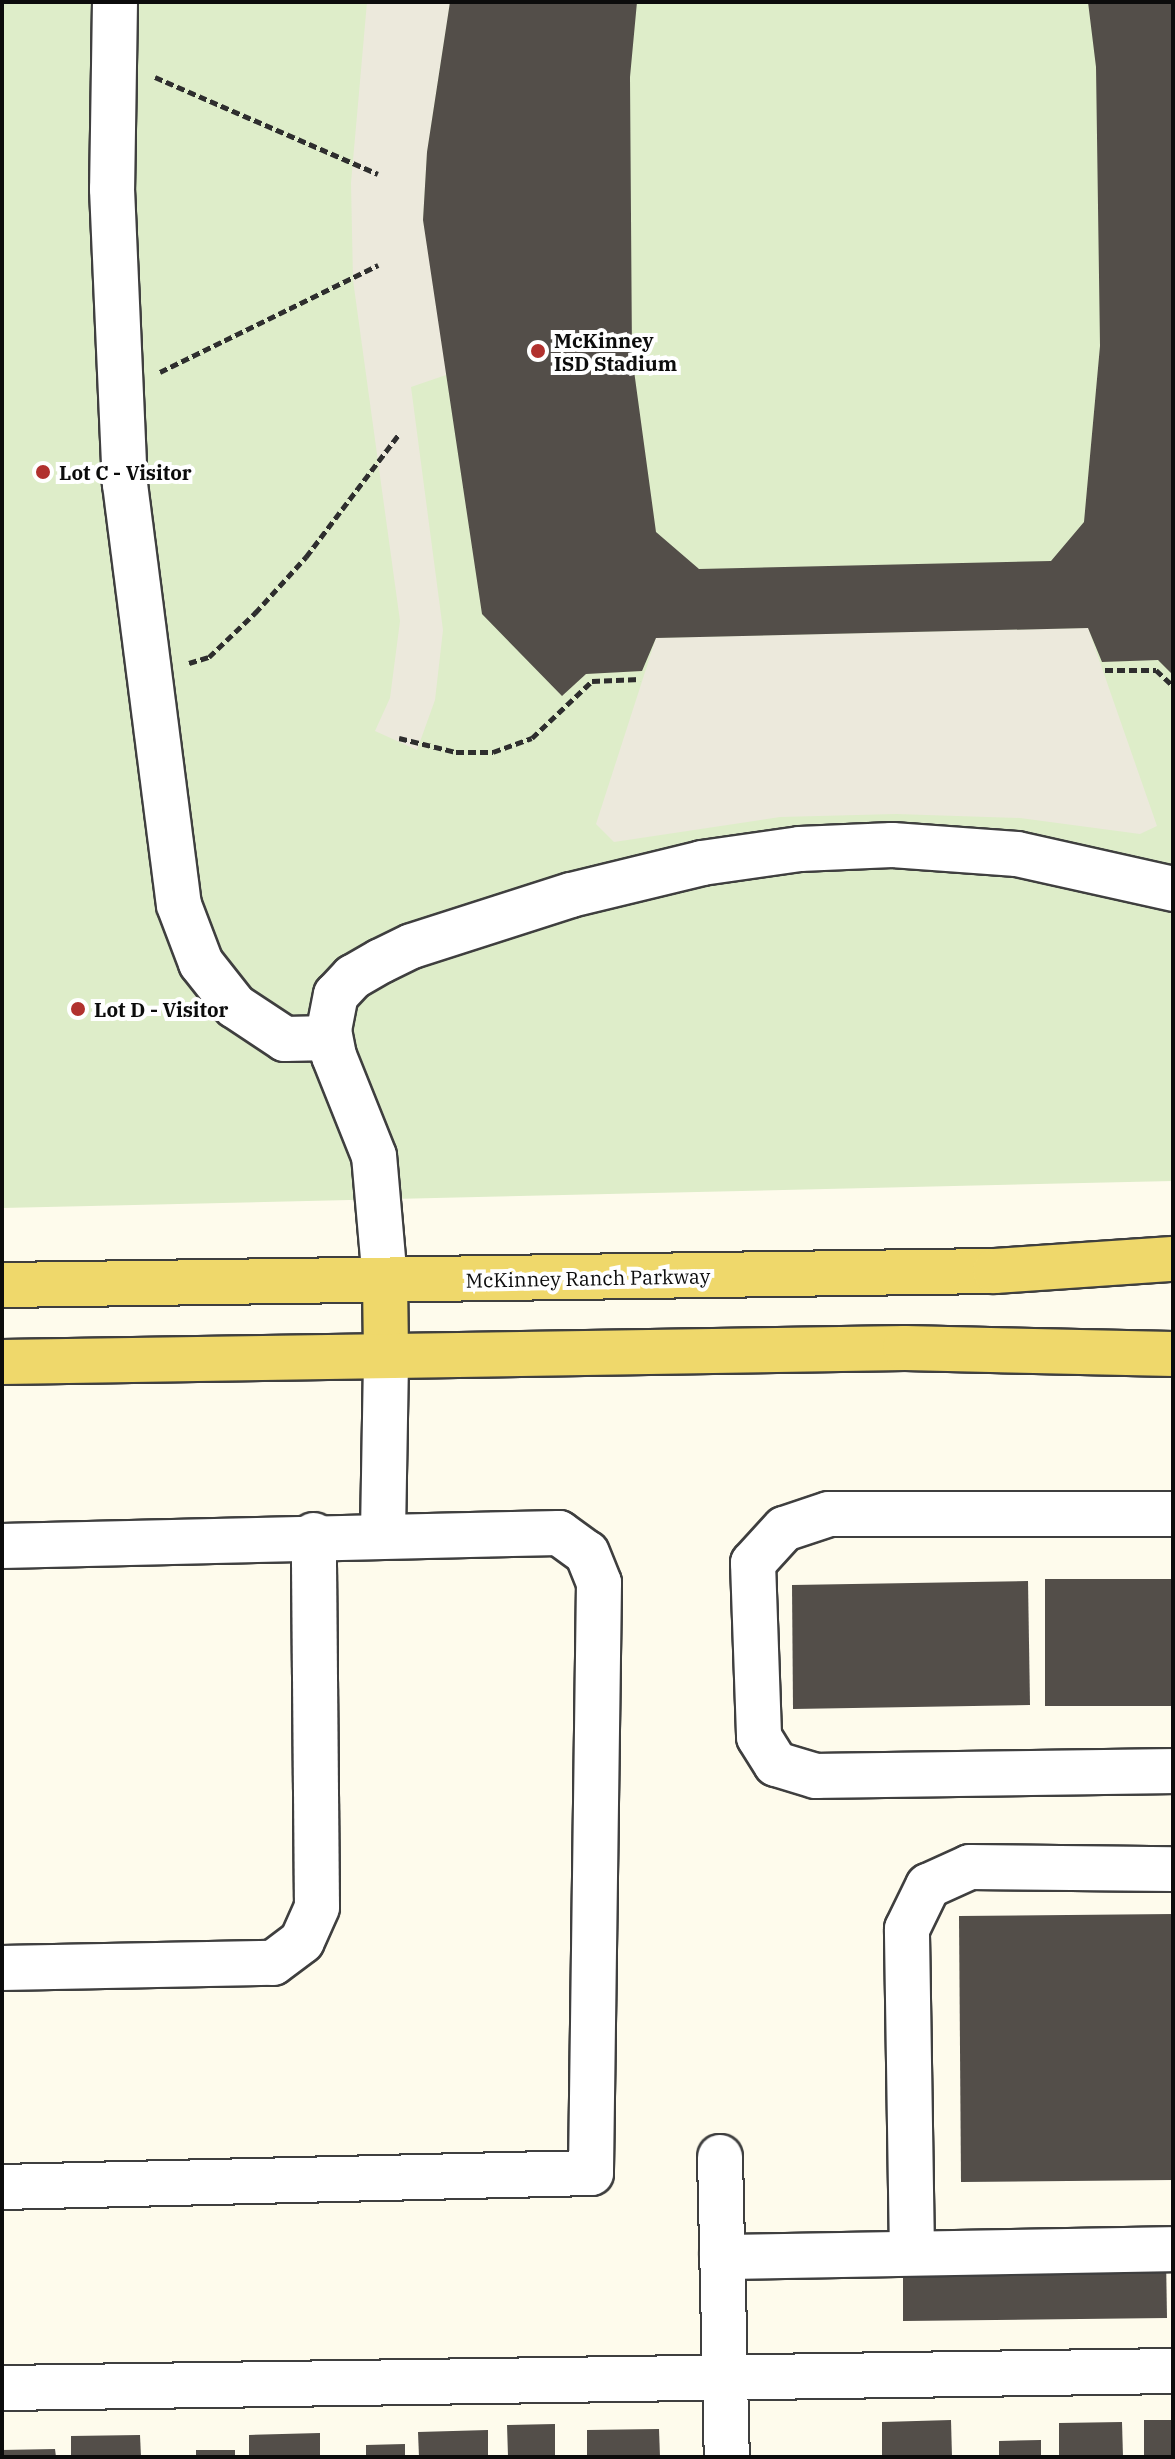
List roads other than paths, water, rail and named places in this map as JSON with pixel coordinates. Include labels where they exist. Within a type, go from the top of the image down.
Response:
[{"type":"main road","name":"McKinney Ranch Parkway","points":[[2,1285],[995,1271],[1173,1259]]},
{"type":"main road","points":[[385,1281],[386,1356]]},
{"type":"main road","points":[[2,1362],[905,1348],[1173,1354]]},
{"type":"street","points":[[115,2],[119,381],[125,484],[179,905],[201,963],[235,1006],[275,1036],[330,1038]]},
{"type":"street","points":[[385,1281],[374,1156],[330,1038],[332,1006],[345,984],[412,946],[571,895],[733,858],[845,845],[936,846],[1017,854],[1173,889]]},
{"type":"street","points":[[383,1533],[386,1356]]},
{"type":"street","points":[[1173,1514],[829,1514],[784,1529],[753,1563],[759,1737],[776,1764],[816,1776],[1173,1771]]},
{"type":"street","points":[[2,1546],[383,1533],[559,1533],[587,1553],[599,1583],[591,2173],[2,2187]]},
{"type":"street","points":[[2,1968],[273,1963],[302,1941],[317,1907],[314,1535]]},
{"type":"street","points":[[912,2253],[907,1929],[928,1886],[970,1867],[1173,1869]]},
{"type":"street","points":[[720,2157],[727,2457]]},
{"type":"street","points":[[722,2257],[1173,2249]]},
{"type":"street","points":[[2,2388],[1173,2371]]},
{"type":"place","name":"McKinney ISD Stadium","points":[[538,351]]},
{"type":"place","name":"Lot C - Visitor","points":[[43,472]]},
{"type":"place","name":"Lot D - Visitor","points":[[78,1009]]}]
